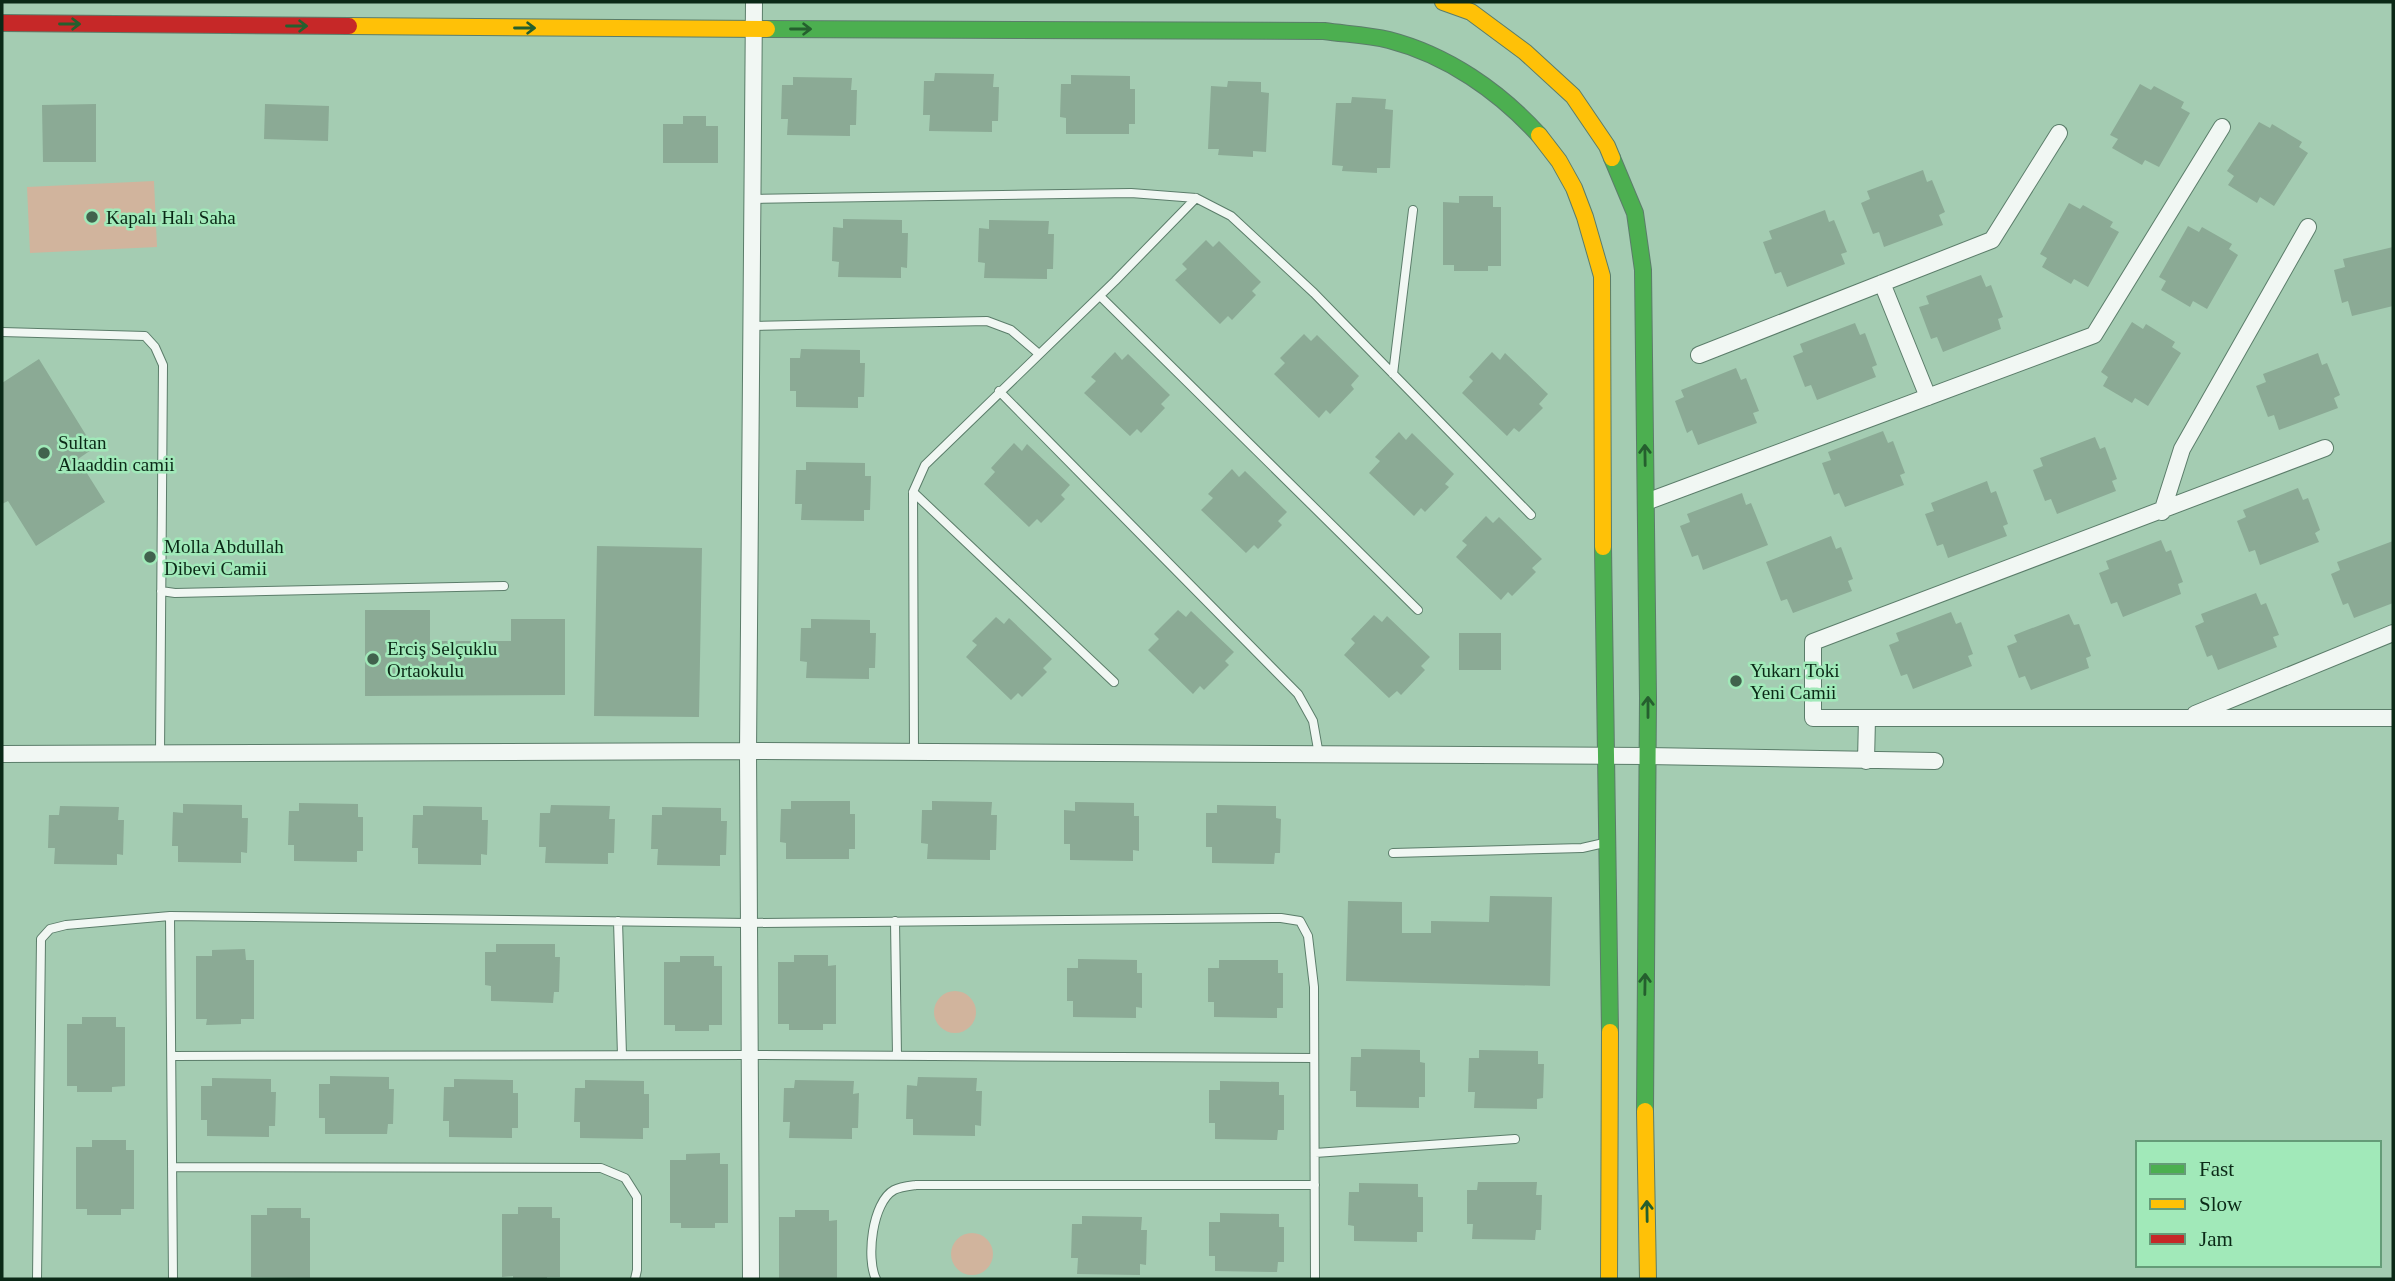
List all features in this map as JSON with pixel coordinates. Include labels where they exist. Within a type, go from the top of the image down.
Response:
[{"type":"street","points":[[751,1279],[748,752],[754,2]]},
{"type":"street","points":[[1443,2],[1471,12],[1525,52],[1573,96],[1607,146],[1635,213],[1643,270],[1646,502],[1644,1056],[1648,1279]]},
{"type":"street","points":[[2,23],[1324,31],[1397,42],[1462,69],[1520,113],[1560,162],[1585,216],[1602,276],[1605,758],[1610,962],[1609,1279]]},
{"type":"street","points":[[1646,502],[2094,335],[2222,127]]},
{"type":"street","points":[[1699,355],[1992,240],[2059,133]]},
{"type":"street","points":[[2162,512],[2182,449],[2308,227]]},
{"type":"street","points":[[1882,283],[1928,397]]},
{"type":"street","points":[[2325,448],[2162,512],[1812,642],[1813,718],[2393,718]]},
{"type":"street","points":[[2186,718],[2393,633]]},
{"type":"street","points":[[1866,761],[1867,718]]},
{"type":"street","points":[[2,754],[748,752],[1605,758],[1647,756],[1935,761]]},
{"type":"lane","points":[[752,199],[1131,193],[1196,198],[1231,216],[1314,293],[1531,515]]},
{"type":"lane","points":[[914,753],[913,492],[925,465],[1100,296],[1196,198]]},
{"type":"lane","points":[[1393,374],[1413,210]]},
{"type":"lane","points":[[1100,296],[1418,610]]},
{"type":"lane","points":[[752,326],[987,321],[1011,330],[1039,354]]},
{"type":"lane","points":[[2,332],[145,336],[155,347],[163,365],[160,754]]},
{"type":"lane","points":[[999,391],[1298,694],[1313,721],[1319,756]]},
{"type":"lane","points":[[913,492],[1114,682]]},
{"type":"lane","points":[[161,591],[175,593],[504,586]]},
{"type":"lane","points":[[1393,853],[1582,848],[1607,842]]},
{"type":"lane","points":[[170,916],[173,1279]]},
{"type":"lane","points":[[37,1279],[41,939],[50,929],[66,925],[170,916],[749,923],[1268,918],[1300,920],[1308,936],[1314,987],[1315,1279]]},
{"type":"lane","points":[[618,921],[622,1055]]},
{"type":"lane","points":[[895,921],[897,1056]]},
{"type":"lane","points":[[172,1056],[1314,1058]]},
{"type":"lane","points":[[1315,1153],[1515,1139]]},
{"type":"lane","points":[[173,1167],[601,1168],[625,1178],[637,1197],[635,1279]]},
{"type":"lane","points":[[876,1279],[871,1270],[872,1235],[881,1205],[893,1190],[916,1185],[1315,1185]]},
{"type":"shaded area","name":"Kapalı Halı Saha","points":[[154,181],[157,247],[30,253],[27,187]]},
{"type":"shaded area","points":[[955,991],[970,997],[976,1012],[970,1027],[955,1033],[940,1027],[934,1012],[940,997]]},
{"type":"shaded area","points":[[972,1233],[987,1239],[993,1254],[987,1269],[972,1275],[957,1269],[951,1254],[957,1239]]},
{"type":"building","points":[[935,73],[994,74],[993,87],[999,87],[998,121],[992,121],[992,132],[929,131],[930,115],[923,115],[924,81],[934,81]]},
{"type":"building","points":[[1071,75],[1130,76],[1130,89],[1135,89],[1135,124],[1129,124],[1129,134],[1066,134],[1066,118],[1060,117],[1061,84],[1071,84]]},
{"type":"building","points":[[793,77],[852,78],[851,90],[857,90],[856,125],[850,125],[850,136],[787,135],[788,119],[781,119],[782,85],[793,85]]},
{"type":"building","points":[[1228,81],[1261,82],[1261,92],[1269,93],[1266,152],[1253,151],[1253,157],[1218,155],[1219,149],[1208,149],[1211,86],[1227,87]]},
{"type":"building","points":[[2140,84],[2151,90],[2154,86],[2184,102],[2181,108],[2190,113],[2159,167],[2145,160],[2142,165],[2112,148],[2118,139],[2110,135]]},
{"type":"building","points":[[1352,97],[1386,99],[1385,109],[1393,110],[1390,168],[1377,168],[1377,173],[1342,171],[1343,166],[1332,165],[1336,103],[1351,103]]},
{"type":"building","points":[[96,104],[96,162],[43,162],[42,105]]},
{"type":"building","points":[[265,104],[329,106],[328,141],[264,139]]},
{"type":"building","points":[[683,116],[706,116],[706,126],[718,126],[718,163],[663,163],[663,124],[683,124]]},
{"type":"building","points":[[2259,122],[2270,128],[2272,124],[2302,142],[2299,147],[2308,153],[2274,206],[2260,197],[2257,203],[2228,185],[2234,176],[2227,171]]},
{"type":"building","points":[[1923,170],[1927,182],[1932,180],[1945,212],[1939,215],[1943,225],[1884,247],[1879,232],[1873,234],[1861,203],[1870,199],[1867,191]]},
{"type":"building","points":[[1459,196],[1493,196],[1493,207],[1501,207],[1501,266],[1488,266],[1488,271],[1454,271],[1454,265],[1443,265],[1443,202],[1459,203]]},
{"type":"building","points":[[2069,203],[2080,209],[2083,205],[2113,222],[2110,227],[2119,232],[2088,287],[2074,279],[2071,284],[2042,267],[2047,258],[2040,254]]},
{"type":"building","points":[[1825,210],[1829,222],[1834,220],[1847,252],[1841,254],[1845,264],[1787,287],[1781,272],[1775,274],[1763,242],[1772,239],[1769,231]]},
{"type":"building","points":[[843,219],[902,220],[902,233],[908,233],[907,268],[901,267],[901,278],[838,277],[839,262],[832,261],[833,227],[843,228]]},
{"type":"building","points":[[989,220],[1049,221],[1048,234],[1054,234],[1053,269],[1047,269],[1047,279],[984,278],[985,263],[978,262],[979,228],[989,229]]},
{"type":"building","points":[[2188,226],[2199,232],[2202,227],[2232,244],[2229,249],[2238,255],[2207,309],[2193,301],[2190,307],[2161,290],[2166,281],[2159,277]]},
{"type":"building","points":[[1206,240],[1213,247],[1219,241],[1261,282],[1252,291],[1256,295],[1232,320],[1228,316],[1220,324],[1175,280],[1187,269],[1182,264]]},
{"type":"building","points":[[2393,247],[2393,306],[2352,316],[2348,301],[2342,303],[2334,270],[2345,267],[2343,259]]},
{"type":"building","points":[[1981,275],[1986,287],[1991,285],[2003,317],[1998,319],[2001,329],[1943,352],[1937,337],[1931,339],[1919,307],[1929,304],[1926,296]]},
{"type":"building","points":[[2132,322],[2143,329],[2146,324],[2175,342],[2172,347],[2181,353],[2148,406],[2135,398],[2132,403],[2103,386],[2108,377],[2101,372]]},
{"type":"building","points":[[1855,323],[1860,335],[1865,333],[1877,365],[1872,367],[1876,377],[1817,400],[1811,385],[1805,387],[1793,356],[1803,352],[1800,344]]},
{"type":"building","points":[[1304,334],[1311,341],[1317,335],[1359,376],[1351,385],[1354,389],[1330,414],[1326,410],[1319,418],[1274,374],[1285,363],[1280,358]]},
{"type":"building","points":[[801,349],[860,350],[860,363],[865,363],[864,397],[858,397],[858,408],[796,407],[796,391],[790,391],[790,358],[800,358]]},
{"type":"building","points":[[1115,352],[1122,360],[1128,354],[1170,395],[1161,404],[1165,408],[1141,433],[1137,429],[1130,436],[1084,393],[1096,381],[1091,377]]},
{"type":"building","points":[[1492,352],[1500,360],[1505,353],[1548,394],[1539,404],[1543,408],[1519,432],[1514,428],[1507,436],[1462,393],[1473,381],[1469,377]]},
{"type":"building","points":[[2318,353],[2322,365],[2327,363],[2340,395],[2334,398],[2338,408],[2279,430],[2274,415],[2268,417],[2256,386],[2266,382],[2263,374]]},
{"type":"building","name":"Sultan Alaaddin camii","points":[[39,359],[94,448],[78,459],[105,502],[36,546],[8,501],[2,504],[2,383]]},
{"type":"building","points":[[1736,368],[1741,380],[1746,378],[1759,411],[1753,413],[1757,423],[1698,445],[1692,430],[1687,433],[1675,401],[1684,397],[1681,390]]},
{"type":"building","points":[[1883,431],[1888,443],[1893,441],[1905,473],[1900,475],[1904,485],[1845,507],[1839,493],[1834,495],[1822,463],[1831,460],[1828,452]]},
{"type":"building","points":[[1399,432],[1406,440],[1412,433],[1454,474],[1445,484],[1449,487],[1425,512],[1421,508],[1414,516],[1369,473],[1380,461],[1375,457]]},
{"type":"building","points":[[2095,437],[2100,449],[2105,447],[2117,479],[2112,481],[2116,491],[2057,514],[2051,499],[2045,501],[2033,470],[2043,466],[2040,458]]},
{"type":"building","points":[[1014,443],[1022,451],[1027,444],[1070,485],[1061,495],[1065,499],[1041,523],[1037,519],[1029,527],[984,484],[995,472],[991,468]]},
{"type":"building","points":[[806,462],[865,463],[865,476],[871,476],[870,510],[864,510],[864,521],[801,520],[802,504],[795,504],[796,470],[806,470]]},
{"type":"building","points":[[1232,469],[1239,477],[1245,471],[1287,512],[1278,521],[1282,525],[1258,549],[1254,545],[1246,553],[1201,510],[1213,498],[1208,494]]},
{"type":"building","points":[[1987,481],[1991,493],[1996,491],[2008,524],[2003,526],[2007,536],[1948,558],[1943,544],[1937,546],[1925,514],[1934,511],[1931,503]]},
{"type":"building","points":[[2298,488],[2303,500],[2308,498],[2320,530],[2315,533],[2319,542],[2260,565],[2255,550],[2249,552],[2237,521],[2246,517],[2243,510]]},
{"type":"building","points":[[1742,493],[1746,505],[1751,503],[1768,545],[1703,570],[1698,555],[1692,557],[1680,526],[1690,522],[1687,514]]},
{"type":"building","points":[[1486,516],[1493,523],[1499,517],[1542,559],[1532,568],[1536,572],[1512,596],[1508,592],[1501,600],[1456,557],[1467,545],[1462,541]]},
{"type":"building","points":[[1831,536],[1836,549],[1841,547],[1853,579],[1848,581],[1852,591],[1793,613],[1787,599],[1781,601],[1766,562]]},
{"type":"building","points":[[2161,540],[2166,552],[2171,550],[2183,582],[2178,584],[2181,594],[2123,617],[2117,602],[2111,604],[2099,573],[2109,569],[2106,561]]},
{"type":"building","points":[[2393,541],[2393,603],[2354,618],[2348,603],[2343,605],[2331,574],[2340,570],[2337,562]]},
{"type":"building","points":[[597,546],[702,548],[699,717],[594,716]]},
{"type":"building","points":[[2256,593],[2261,605],[2266,603],[2279,635],[2273,637],[2277,647],[2218,670],[2212,655],[2207,657],[2195,626],[2204,622],[2201,614]]},
{"type":"building","points":[[365,610],[430,610],[430,641],[511,641],[511,619],[565,619],[565,695],[365,696]]},
{"type":"building","points":[[1178,610],[1186,617],[1191,611],[1234,652],[1225,661],[1229,665],[1204,690],[1200,686],[1193,694],[1148,650],[1159,639],[1154,634]]},
{"type":"building","points":[[1951,612],[1956,624],[1961,622],[1973,654],[1968,656],[1972,666],[1913,689],[1907,674],[1901,676],[1889,645],[1899,641],[1896,633]]},
{"type":"building","points":[[2069,614],[2074,625],[2079,624],[2091,656],[2086,658],[2089,668],[2031,690],[2025,676],[2019,678],[2007,646],[2017,642],[2014,635]]},
{"type":"building","points":[[1374,615],[1382,622],[1387,616],[1430,657],[1421,666],[1425,670],[1401,695],[1397,691],[1389,698],[1344,655],[1355,643],[1351,639]]},
{"type":"building","points":[[996,617],[1004,624],[1009,618],[1052,659],[1043,668],[1047,672],[1022,697],[1018,693],[1011,700],[966,657],[977,645],[972,641]]},
{"type":"building","points":[[811,619],[870,620],[870,633],[876,633],[875,668],[869,668],[869,679],[806,678],[807,662],[800,661],[801,628],[811,628]]},
{"type":"building","points":[[1459,633],[1501,633],[1501,670],[1459,670]]},
{"type":"building","points":[[791,801],[850,801],[850,814],[855,814],[855,849],[849,849],[849,859],[786,859],[786,843],[780,842],[781,809],[791,809]]},
{"type":"building","points":[[932,801],[992,802],[991,815],[997,815],[996,850],[990,850],[990,860],[927,859],[928,844],[921,843],[922,810],[932,810]]},
{"type":"building","points":[[1075,802],[1134,803],[1134,816],[1139,816],[1139,851],[1133,850],[1133,861],[1070,860],[1070,844],[1064,844],[1064,810],[1075,811]]},
{"type":"building","points":[[299,803],[358,804],[358,817],[363,817],[363,851],[357,851],[357,862],[294,861],[294,845],[288,845],[289,811],[299,811]]},
{"type":"building","points":[[183,804],[242,805],[242,818],[248,818],[247,853],[241,852],[241,863],[178,862],[178,846],[172,846],[173,812],[183,813]]},
{"type":"building","points":[[551,805],[610,806],[609,819],[615,819],[614,853],[608,853],[608,864],[545,863],[546,847],[539,847],[540,813],[550,813]]},
{"type":"building","points":[[1217,805],[1276,806],[1276,818],[1281,819],[1280,853],[1275,853],[1274,864],[1212,863],[1212,847],[1206,847],[1206,813],[1217,813]]},
{"type":"building","points":[[60,806],[119,807],[118,820],[124,820],[123,855],[117,854],[117,865],[54,864],[55,848],[48,848],[49,815],[59,815]]},
{"type":"building","points":[[423,806],[482,807],[482,820],[488,820],[487,855],[481,854],[481,865],[418,864],[418,848],[412,848],[413,815],[423,815]]},
{"type":"building","points":[[662,807],[721,808],[721,821],[727,821],[726,855],[720,855],[720,866],[657,865],[658,849],[651,849],[652,815],[662,815]]},
{"type":"building","points":[[1490,896],[1552,897],[1550,986],[1346,981],[1348,901],[1402,902],[1402,933],[1431,933],[1431,921],[1489,922]]},
{"type":"building","points":[[496,944],[555,944],[555,957],[560,957],[559,992],[554,992],[553,1003],[491,1001],[491,986],[485,985],[485,952],[496,952]]},
{"type":"building","points":[[245,949],[246,960],[254,960],[254,1019],[241,1019],[241,1024],[206,1025],[207,1019],[196,1019],[196,956],[212,956],[212,950]]},
{"type":"building","points":[[794,955],[828,955],[828,966],[836,965],[836,1024],[823,1024],[823,1030],[789,1030],[789,1024],[778,1024],[778,962],[794,962]]},
{"type":"building","points":[[680,956],[714,956],[714,966],[722,966],[722,1025],[709,1025],[709,1031],[675,1031],[675,1025],[664,1025],[664,962],[680,962]]},
{"type":"building","points":[[1078,959],[1137,960],[1137,973],[1142,973],[1142,1008],[1136,1007],[1136,1018],[1073,1017],[1073,1001],[1067,1001],[1067,968],[1078,968]]},
{"type":"building","points":[[1219,960],[1278,960],[1278,973],[1283,973],[1283,1008],[1277,1008],[1277,1018],[1214,1017],[1214,1002],[1208,1002],[1208,968],[1219,968]]},
{"type":"building","points":[[82,1017],[116,1017],[116,1027],[125,1027],[125,1086],[112,1087],[112,1092],[77,1092],[77,1086],[67,1086],[67,1024],[82,1024]]},
{"type":"building","points":[[1361,1049],[1420,1050],[1420,1062],[1425,1063],[1425,1097],[1419,1097],[1419,1108],[1356,1107],[1356,1091],[1350,1091],[1351,1057],[1361,1057]]},
{"type":"building","points":[[1479,1050],[1538,1051],[1538,1064],[1544,1064],[1543,1098],[1537,1099],[1537,1109],[1474,1108],[1475,1092],[1468,1092],[1469,1058],[1479,1058]]},
{"type":"building","points":[[330,1076],[389,1077],[389,1089],[394,1089],[393,1124],[388,1124],[387,1134],[325,1134],[325,1118],[319,1118],[319,1084],[330,1084]]},
{"type":"building","points":[[918,1077],[977,1078],[976,1091],[982,1091],[981,1126],[975,1125],[975,1136],[913,1135],[913,1119],[906,1119],[907,1085],[917,1086]]},
{"type":"building","points":[[212,1078],[271,1079],[271,1092],[276,1092],[275,1126],[269,1126],[269,1137],[207,1136],[207,1120],[201,1120],[201,1086],[212,1086]]},
{"type":"building","points":[[454,1079],[513,1080],[513,1093],[518,1093],[518,1128],[512,1128],[512,1138],[449,1137],[449,1121],[443,1121],[444,1087],[454,1087]]},
{"type":"building","points":[[585,1080],[644,1081],[644,1094],[649,1094],[649,1128],[643,1128],[643,1139],[580,1138],[580,1122],[574,1122],[575,1088],[585,1088]]},
{"type":"building","points":[[795,1080],[854,1081],[853,1094],[859,1093],[858,1128],[852,1128],[852,1139],[789,1138],[790,1122],[783,1122],[784,1088],[794,1088]]},
{"type":"building","points":[[1220,1081],[1279,1082],[1279,1095],[1284,1095],[1284,1130],[1278,1130],[1277,1140],[1215,1139],[1215,1123],[1209,1123],[1209,1090],[1220,1090]]},
{"type":"building","points":[[92,1140],[126,1140],[126,1150],[134,1150],[134,1209],[121,1209],[121,1215],[87,1215],[87,1209],[76,1209],[76,1147],[92,1147]]},
{"type":"building","points":[[720,1153],[720,1164],[728,1164],[728,1223],[715,1223],[715,1228],[681,1228],[681,1223],[670,1223],[670,1160],[686,1160],[686,1154]]},
{"type":"building","points":[[1478,1182],[1537,1182],[1536,1195],[1542,1195],[1541,1230],[1536,1230],[1535,1240],[1472,1239],[1473,1224],[1467,1224],[1467,1190],[1477,1190]]},
{"type":"building","points":[[1359,1183],[1418,1184],[1418,1197],[1423,1197],[1423,1232],[1417,1232],[1417,1242],[1354,1241],[1354,1226],[1348,1225],[1349,1192],[1359,1192]]},
{"type":"building","points":[[518,1207],[552,1207],[552,1218],[560,1218],[560,1277],[502,1277],[502,1214],[518,1214]]},
{"type":"building","points":[[267,1208],[301,1208],[301,1218],[310,1218],[310,1278],[251,1277],[251,1215],[267,1215]]},
{"type":"building","points":[[795,1210],[829,1210],[829,1221],[837,1220],[837,1279],[779,1279],[779,1217],[795,1217]]},
{"type":"building","points":[[1220,1213],[1279,1214],[1279,1227],[1284,1227],[1284,1262],[1278,1262],[1277,1272],[1215,1271],[1215,1256],[1209,1256],[1209,1222],[1220,1222]]},
{"type":"building","points":[[1082,1216],[1142,1217],[1141,1230],[1147,1230],[1146,1265],[1140,1264],[1140,1275],[1077,1274],[1078,1258],[1071,1258],[1072,1224],[1082,1224]]},
{"type":"traffic: fast","points":[[767,29],[1324,31],[1365,36],[1410,47],[1451,65],[1507,104],[1539,135]]},
{"type":"traffic: fast","points":[[1612,158],[1635,213],[1643,270],[1648,698],[1645,1111]]},
{"type":"traffic: fast","points":[[1603,547],[1610,1032]]},
{"type":"traffic: slow","points":[[1443,2],[1471,12],[1525,52],[1573,96],[1607,146],[1612,158]]},
{"type":"traffic: slow","points":[[349,26],[767,29]]},
{"type":"traffic: slow","points":[[1539,135],[1559,161],[1574,188],[1602,276],[1603,547]]},
{"type":"traffic: slow","points":[[1609,1279],[1610,1032]]},
{"type":"traffic: slow","points":[[1645,1111],[1648,1279]]},
{"type":"traffic: jam","points":[[2,23],[349,26]]},
{"type":"place","name":"Kapalı Halı Saha","points":[[92,217]]},
{"type":"place","name":"Sultan Alaaddin camii","points":[[44,453]]},
{"type":"place","name":"Molla Abdullah Dibevi Camii","points":[[150,557]]},
{"type":"place","name":"Erciş Selçuklu Ortaokulu","points":[[373,659]]},
{"type":"place","name":"Yukarı Toki Yeni Camii","points":[[1736,681]]}]
